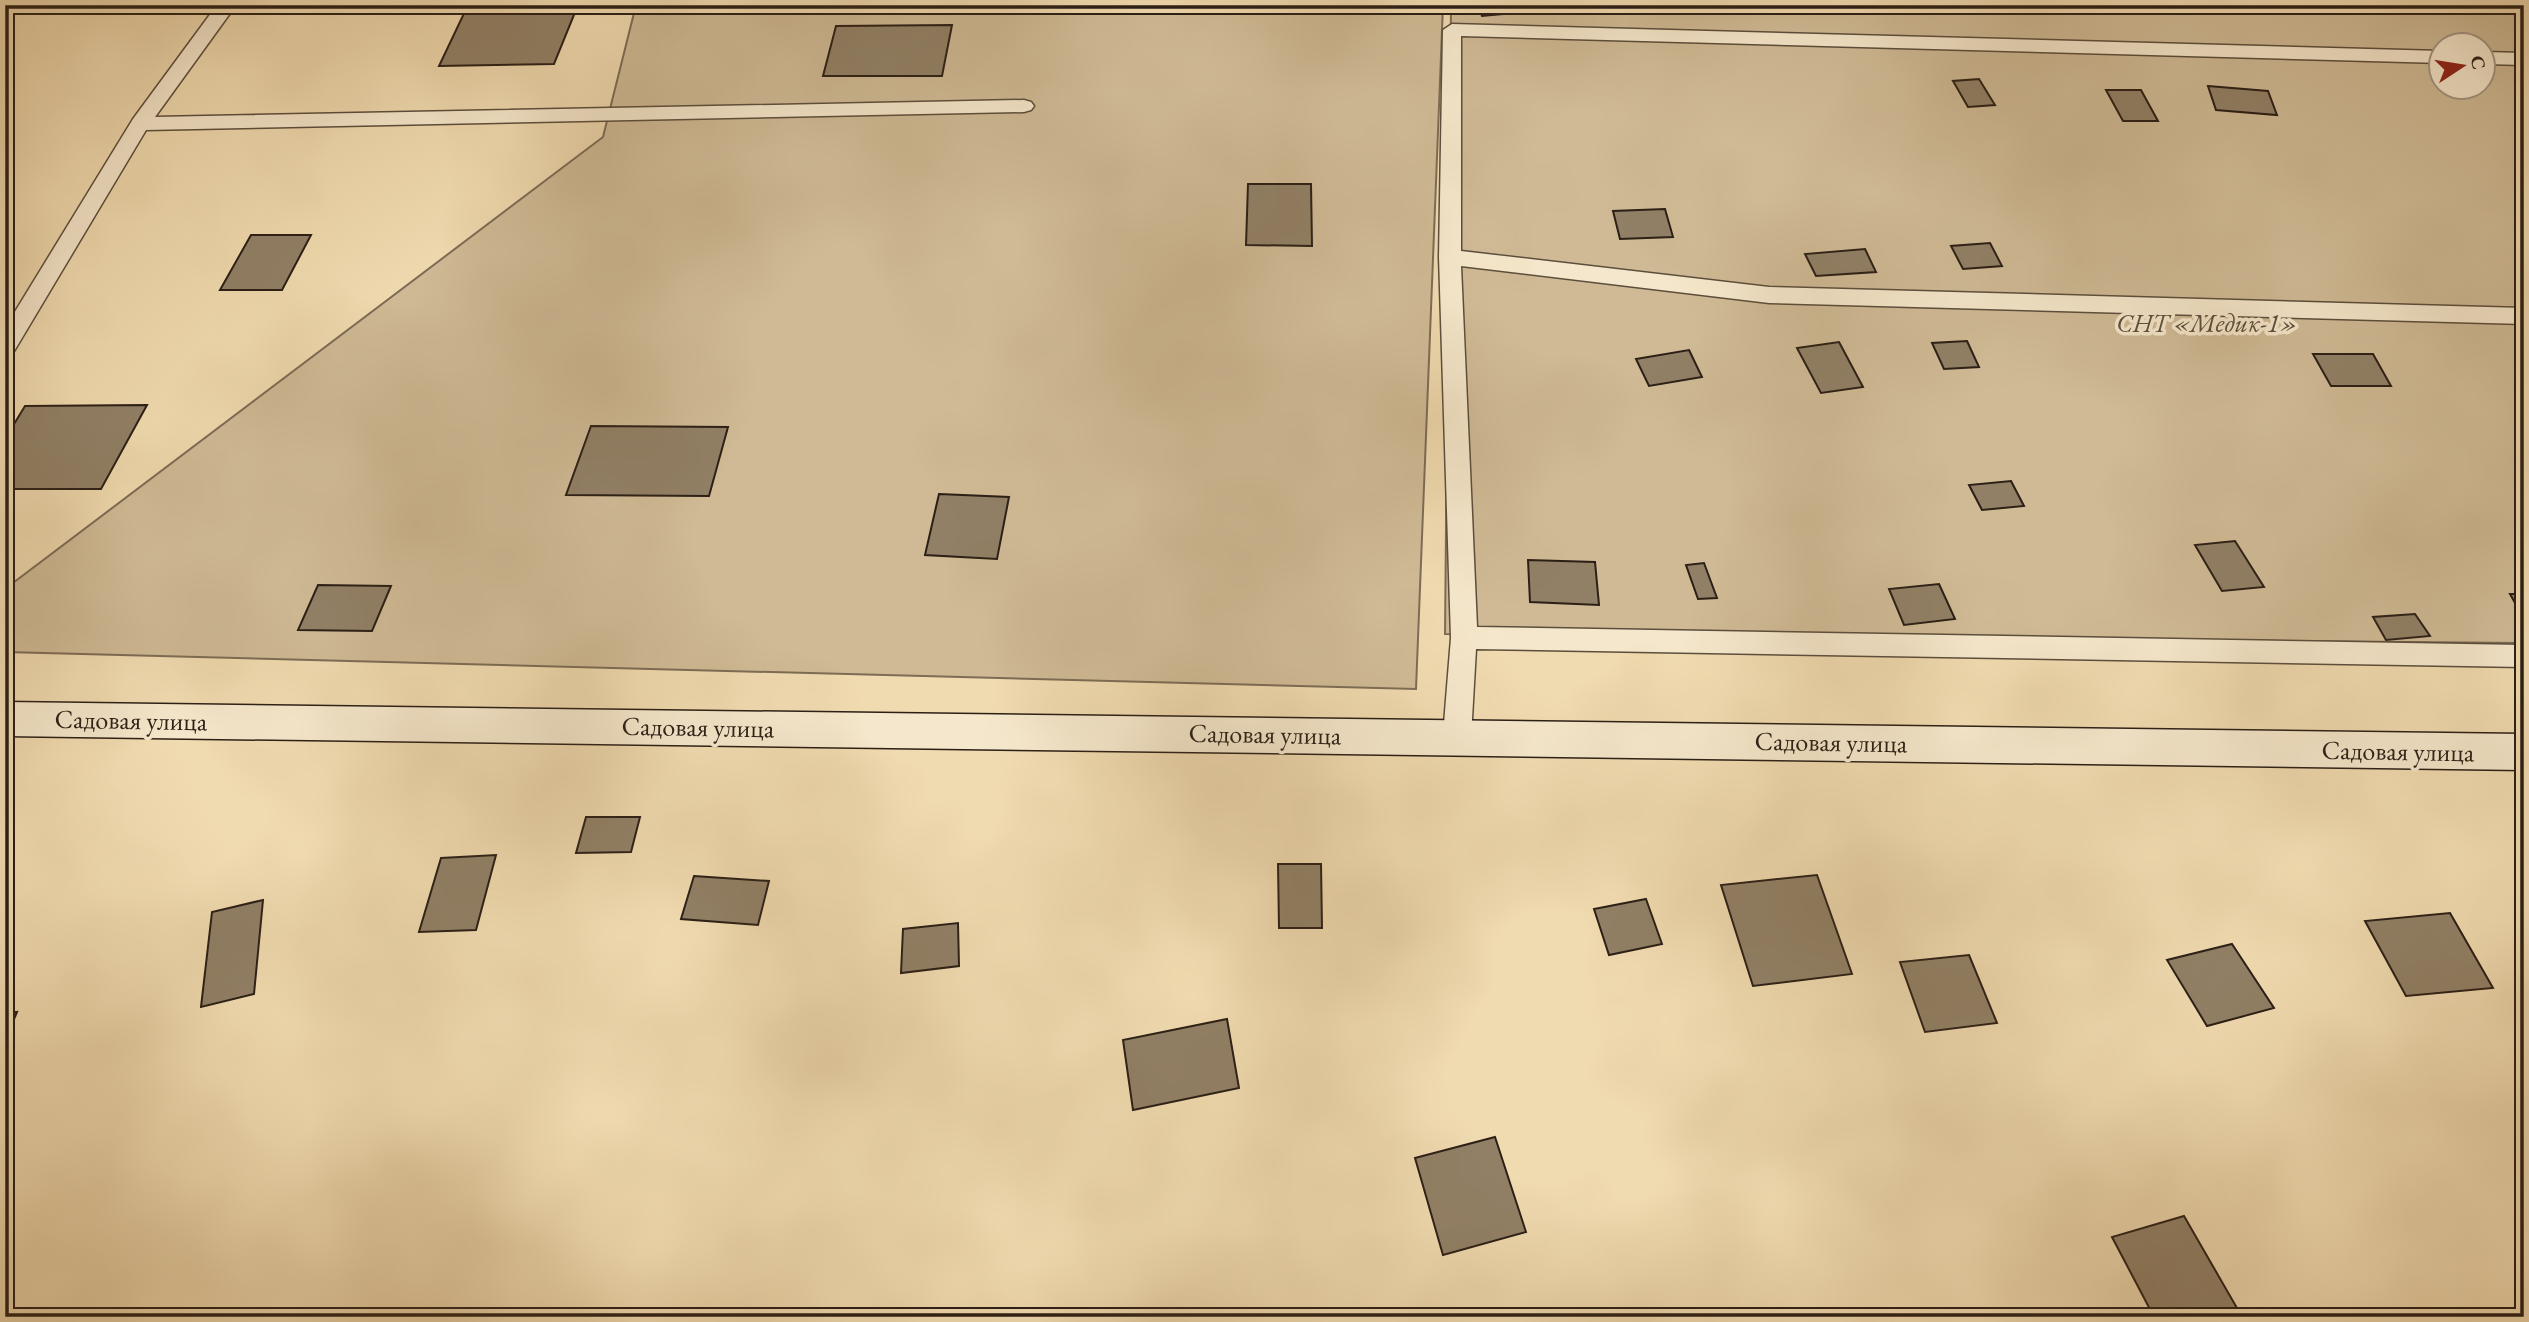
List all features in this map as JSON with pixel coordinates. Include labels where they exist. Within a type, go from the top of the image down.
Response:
[{"type":"street","name":"Садовая улица","points":[[5,719],[2524,752]]},
{"type":"lane","points":[[5,347],[140,124],[227,5]]},
{"type":"lane","points":[[1457,736],[1464,638],[1450,257],[1452,30],[2428,57]]},
{"type":"lane","points":[[2498,58],[2524,59]]},
{"type":"lane","points":[[140,124],[1024,106]]},
{"type":"lane","points":[[1450,257],[1769,295],[2524,316]]},
{"type":"lane","points":[[1464,638],[2524,656]]},
{"type":"green space","points":[[636,5],[1443,5],[1416,689],[5,652],[5,589],[603,137]]},
{"type":"green space","name":"СНТ «Медик-1»","points":[[1451,5],[2524,5],[2524,643],[1445,634]]},
{"type":"building","points":[[468,5],[578,5],[554,64],[439,66]]},
{"type":"building","points":[[1478,5],[1523,5],[1526,12],[1482,16]]},
{"type":"building","points":[[952,25],[942,76],[823,76],[836,26]]},
{"type":"building","points":[[1979,79],[1995,105],[1968,107],[1953,81]]},
{"type":"building","points":[[2208,86],[2268,91],[2277,115],[2216,110]]},
{"type":"building","points":[[2106,90],[2141,90],[2158,121],[2123,121]]},
{"type":"building","points":[[1248,184],[1311,184],[1312,246],[1246,245]]},
{"type":"building","points":[[1665,209],[1673,237],[1620,239],[1613,211]]},
{"type":"building","points":[[251,235],[311,235],[282,290],[220,290]]},
{"type":"building","points":[[1990,243],[2002,266],[1963,269],[1951,246]]},
{"type":"building","points":[[1865,249],[1876,272],[1816,276],[1805,254]]},
{"type":"building","points":[[1967,341],[1979,367],[1944,369],[1932,343]]},
{"type":"building","points":[[1839,342],[1863,387],[1821,393],[1797,348]]},
{"type":"building","points":[[1689,350],[1702,377],[1649,386],[1636,359]]},
{"type":"building","points":[[2313,354],[2373,354],[2391,386],[2331,386]]},
{"type":"building","points":[[147,405],[101,489],[5,489],[5,439],[25,406]]},
{"type":"building","points":[[591,426],[728,427],[709,496],[566,495]]},
{"type":"building","points":[[2011,481],[2024,506],[1982,510],[1969,485]]},
{"type":"building","points":[[939,494],[1009,497],[997,559],[925,555]]},
{"type":"building","points":[[2235,541],[2264,587],[2222,591],[2195,545]]},
{"type":"building","points":[[1528,560],[1595,562],[1599,605],[1530,602]]},
{"type":"building","points":[[1704,563],[1717,598],[1698,599],[1686,565]]},
{"type":"building","points":[[1939,584],[1955,619],[1904,625],[1889,589]]},
{"type":"building","points":[[318,585],[391,586],[372,631],[298,630]]},
{"type":"building","points":[[2510,594],[2524,594],[2524,619]]},
{"type":"building","points":[[2415,614],[2430,636],[2386,640],[2373,617]]},
{"type":"building","points":[[586,817],[640,817],[631,852],[576,853]]},
{"type":"building","points":[[496,855],[476,930],[419,932],[441,858]]},
{"type":"building","points":[[1278,864],[1321,864],[1322,928],[1279,928]]},
{"type":"building","points":[[1817,875],[1852,974],[1753,986],[1721,885]]},
{"type":"building","points":[[694,876],[769,881],[758,925],[681,919]]},
{"type":"building","points":[[1646,899],[1662,944],[1609,955],[1594,909]]},
{"type":"building","points":[[263,900],[254,994],[201,1007],[212,912]]},
{"type":"building","points":[[2450,913],[2493,988],[2406,996],[2365,921]]},
{"type":"building","points":[[958,923],[959,966],[901,973],[903,929]]},
{"type":"building","points":[[2232,944],[2274,1008],[2207,1026],[2167,960]]},
{"type":"building","points":[[1969,955],[1997,1023],[1925,1032],[1900,962]]},
{"type":"building","points":[[17,1012],[5,1041],[5,1013]]},
{"type":"building","points":[[1227,1019],[1239,1088],[1133,1110],[1123,1040]]},
{"type":"building","points":[[1495,1137],[1526,1232],[1443,1255],[1415,1158]]},
{"type":"building","points":[[2184,1216],[2241,1315],[2154,1317],[2112,1237]]}]
